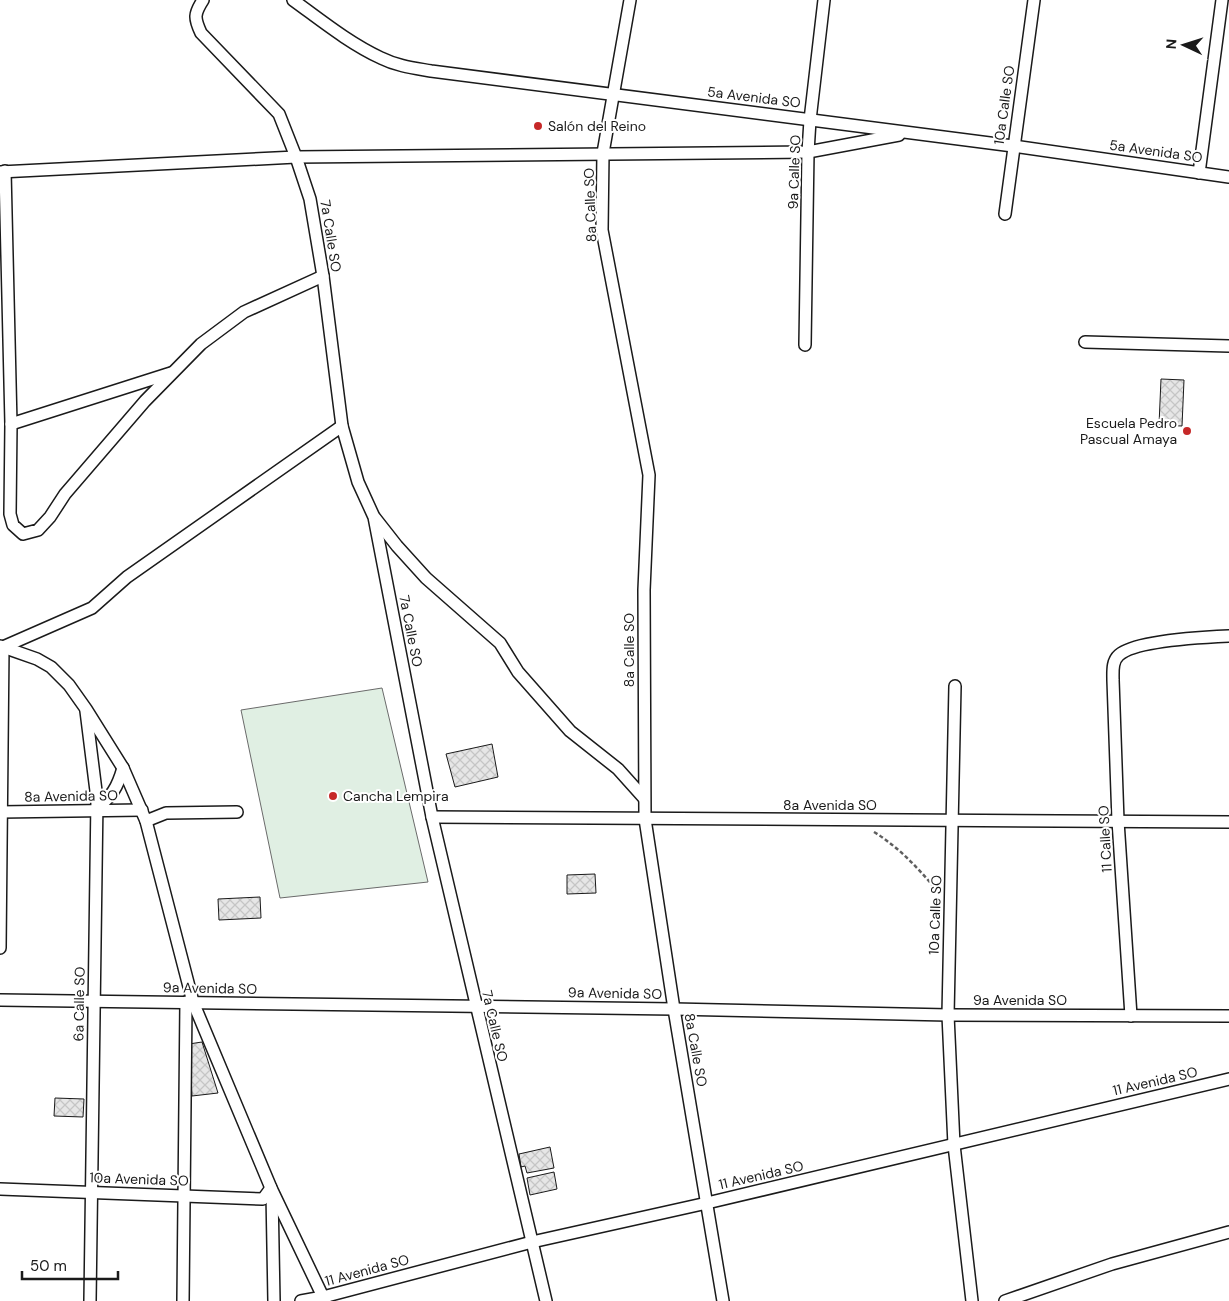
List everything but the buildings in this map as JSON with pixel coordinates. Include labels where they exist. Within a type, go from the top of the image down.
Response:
[{"type":"street","name":"7a Calle SO","points":[[203,0],[198,8],[195,20],[201,32],[279,114],[310,199],[323,276],[342,426],[358,482],[374,517],[432,817],[546,1301]]},
{"type":"street","name":"5a Avenida SO","points":[[293,0],[364,49],[383,59],[403,66],[431,72],[1013,146],[1229,177]]},
{"type":"street","name":"8a Calle SO","points":[[630,0],[604,153],[602,230],[649,475],[644,590],[644,819],[723,1301]]},
{"type":"street","name":"9a Calle SO","points":[[805,345],[808,152],[824,0]]},
{"type":"street","name":"10a Calle SO","points":[[1005,214],[1034,0]]},
{"type":"street","points":[[1198,173],[1222,0]]},
{"type":"street","points":[[323,276],[244,312],[201,344],[145,401],[65,494],[50,517],[38,530],[23,534],[13,525],[10,514],[11,424],[2,172],[296,157],[808,152],[910,133]]},
{"type":"street","points":[[1084,342],[1229,346]]},
{"type":"street","points":[[11,424],[174,372]]},
{"type":"street","points":[[2,646],[92,608],[127,577],[342,426]]},
{"type":"street","points":[[374,517],[426,578],[500,643],[518,672],[570,731],[618,769],[644,798]]},
{"type":"street","name":"11 Calle SO","points":[[1131,1016],[1118,821],[1113,680],[1115,660],[1120,654],[1139,646],[1203,637],[1229,636]]},
{"type":"street","points":[[2,646],[37,659],[50,667],[68,685],[86,709],[123,768],[144,815],[189,1002],[324,1299]]},
{"type":"street","points":[[0,948],[2,646]]},
{"type":"street","name":"10a Calle SO","points":[[955,686],[948,1015],[954,1144],[972,1301]]},
{"type":"street","name":"6a Calle SO","points":[[86,709],[97,799],[90,1301]]},
{"type":"street","points":[[96,810],[112,795],[120,780],[123,768]]},
{"type":"street","name":"8a Avenida SO","points":[[1,812],[96,810],[144,815],[237,812]]},
{"type":"street","name":"8a Avenida SO","points":[[432,817],[1229,822]]},
{"type":"street","name":"9a Avenida SO","points":[[0,1000],[674,1009],[948,1015],[1229,1016]]},
{"type":"street","points":[[183,1301],[189,1002]]},
{"type":"street","name":"11 Avenida SO","points":[[301,1301],[324,1299],[532,1242],[707,1203],[1229,1079]]},
{"type":"street","points":[[272,1188],[274,1301]]},
{"type":"street","name":"10a Avenida SO","points":[[0,1189],[263,1198],[272,1188]]},
{"type":"street","points":[[1005,1301],[1112,1264],[1229,1232]]},
{"type":"path","points":[[854,820],[891,842],[919,869],[951,908]]},
{"type":"green space","name":"Cancha Lempira","points":[[382,688],[428,882],[280,898],[241,710]]},
{"type":"place","name":"Salón del Reino","points":[[538,126]]},
{"type":"place","name":"Escuela Pedro Pascual Amaya","points":[[1187,431]]},
{"type":"place","name":"Cancha Lempira","points":[[333,796]]}]
